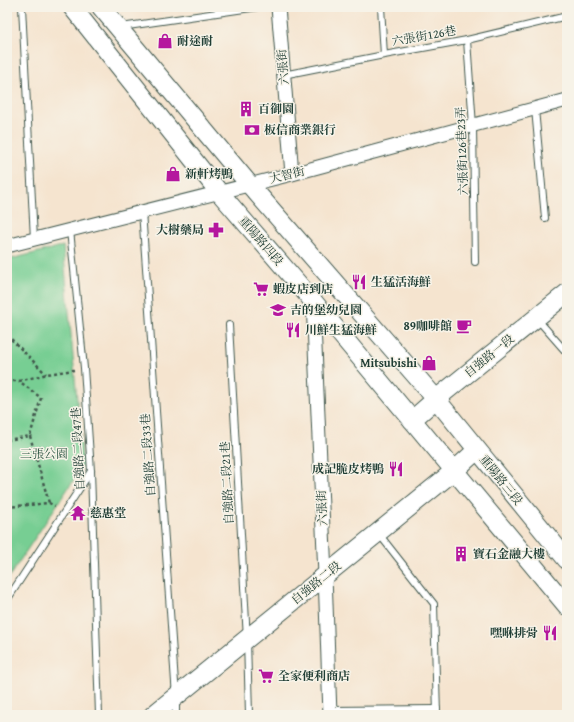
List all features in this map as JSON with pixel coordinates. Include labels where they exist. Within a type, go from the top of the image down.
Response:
[{"type":"main road","name":"重陽路四段","points":[[72,7],[219,192],[313,301],[454,470]]},
{"type":"main road","points":[[101,7],[250,184],[436,399]]},
{"type":"main road","name":"自強路一段","points":[[412,420],[567,293]]},
{"type":"main road","name":"重陽路三段","points":[[436,399],[567,560]]},
{"type":"main road","name":"自強路二段","points":[[153,715],[477,450]]},
{"type":"main road","points":[[454,470],[567,606]]},
{"type":"street","name":"六張街","points":[[278,7],[292,174]]},
{"type":"street","name":"大智街","points":[[7,246],[292,174],[567,100]]},
{"type":"street","name":"六張街","points":[[313,301],[330,713]]},
{"type":"lane","points":[[22,7],[34,240]]},
{"type":"lane","points":[[118,27],[258,7]]},
{"type":"lane","points":[[381,7],[384,55]]},
{"type":"lane","name":"六張街126巷","points":[[283,75],[467,40],[567,16]]},
{"type":"lane","name":"六張街126巷23弄","points":[[467,40],[473,126],[475,262]]},
{"type":"lane","points":[[535,108],[544,218]]},
{"type":"lane","name":"自強路二段33巷","points":[[142,211],[176,697],[176,715]]},
{"type":"lane","name":"自強路二段47巷","points":[[70,230],[84,368],[91,471],[99,715]]},
{"type":"lane","points":[[536,317],[567,353]]},
{"type":"lane","name":"自強路二段21巷","points":[[228,325],[247,639],[249,715]]},
{"type":"lane","points":[[7,600],[91,471]]},
{"type":"lane","points":[[330,713],[437,712],[434,604],[378,532]]},
{"type":"path","points":[[7,334],[47,374]]},
{"type":"path","points":[[7,381],[19,381],[47,374],[84,368]]},
{"type":"path","points":[[19,381],[41,398],[30,436],[49,503]]},
{"type":"path","points":[[7,440],[30,436]]},
{"type":"path","points":[[7,508],[49,503],[65,510]]},
{"type":"green space","name":"三張公園","points":[[63,246],[83,466],[7,580],[7,260]]},
{"type":"place","name":"耐途耐","points":[[165,41]]},
{"type":"place","name":"百御園","points":[[246,109]]},
{"type":"place","name":"板信商業銀行","points":[[252,130]]},
{"type":"place","name":"新軒烤鴨","points":[[173,174]]},
{"type":"place","name":"大樹藥局","points":[[216,230]]},
{"type":"place","name":"生猛活海鮮","points":[[359,282]]},
{"type":"place","name":"蝦皮店到店","points":[[261,289]]},
{"type":"place","name":"吉的堡幼兒園","points":[[278,310]]},
{"type":"place","name":"89咖啡館","points":[[464,326]]},
{"type":"place","name":"川鮮生猛海鮮","points":[[293,330]]},
{"type":"place","name":"Mitsubishi","points":[[429,363]]},
{"type":"place","name":"成記脆皮烤鴨","points":[[396,469]]},
{"type":"place","name":"慈惠堂","points":[[78,513]]},
{"type":"place","name":"寶石金融大樓","points":[[461,554]]},
{"type":"place","name":"嘿咻排骨","points":[[550,633]]},
{"type":"place","name":"全家便利商店","points":[[266,676]]}]
